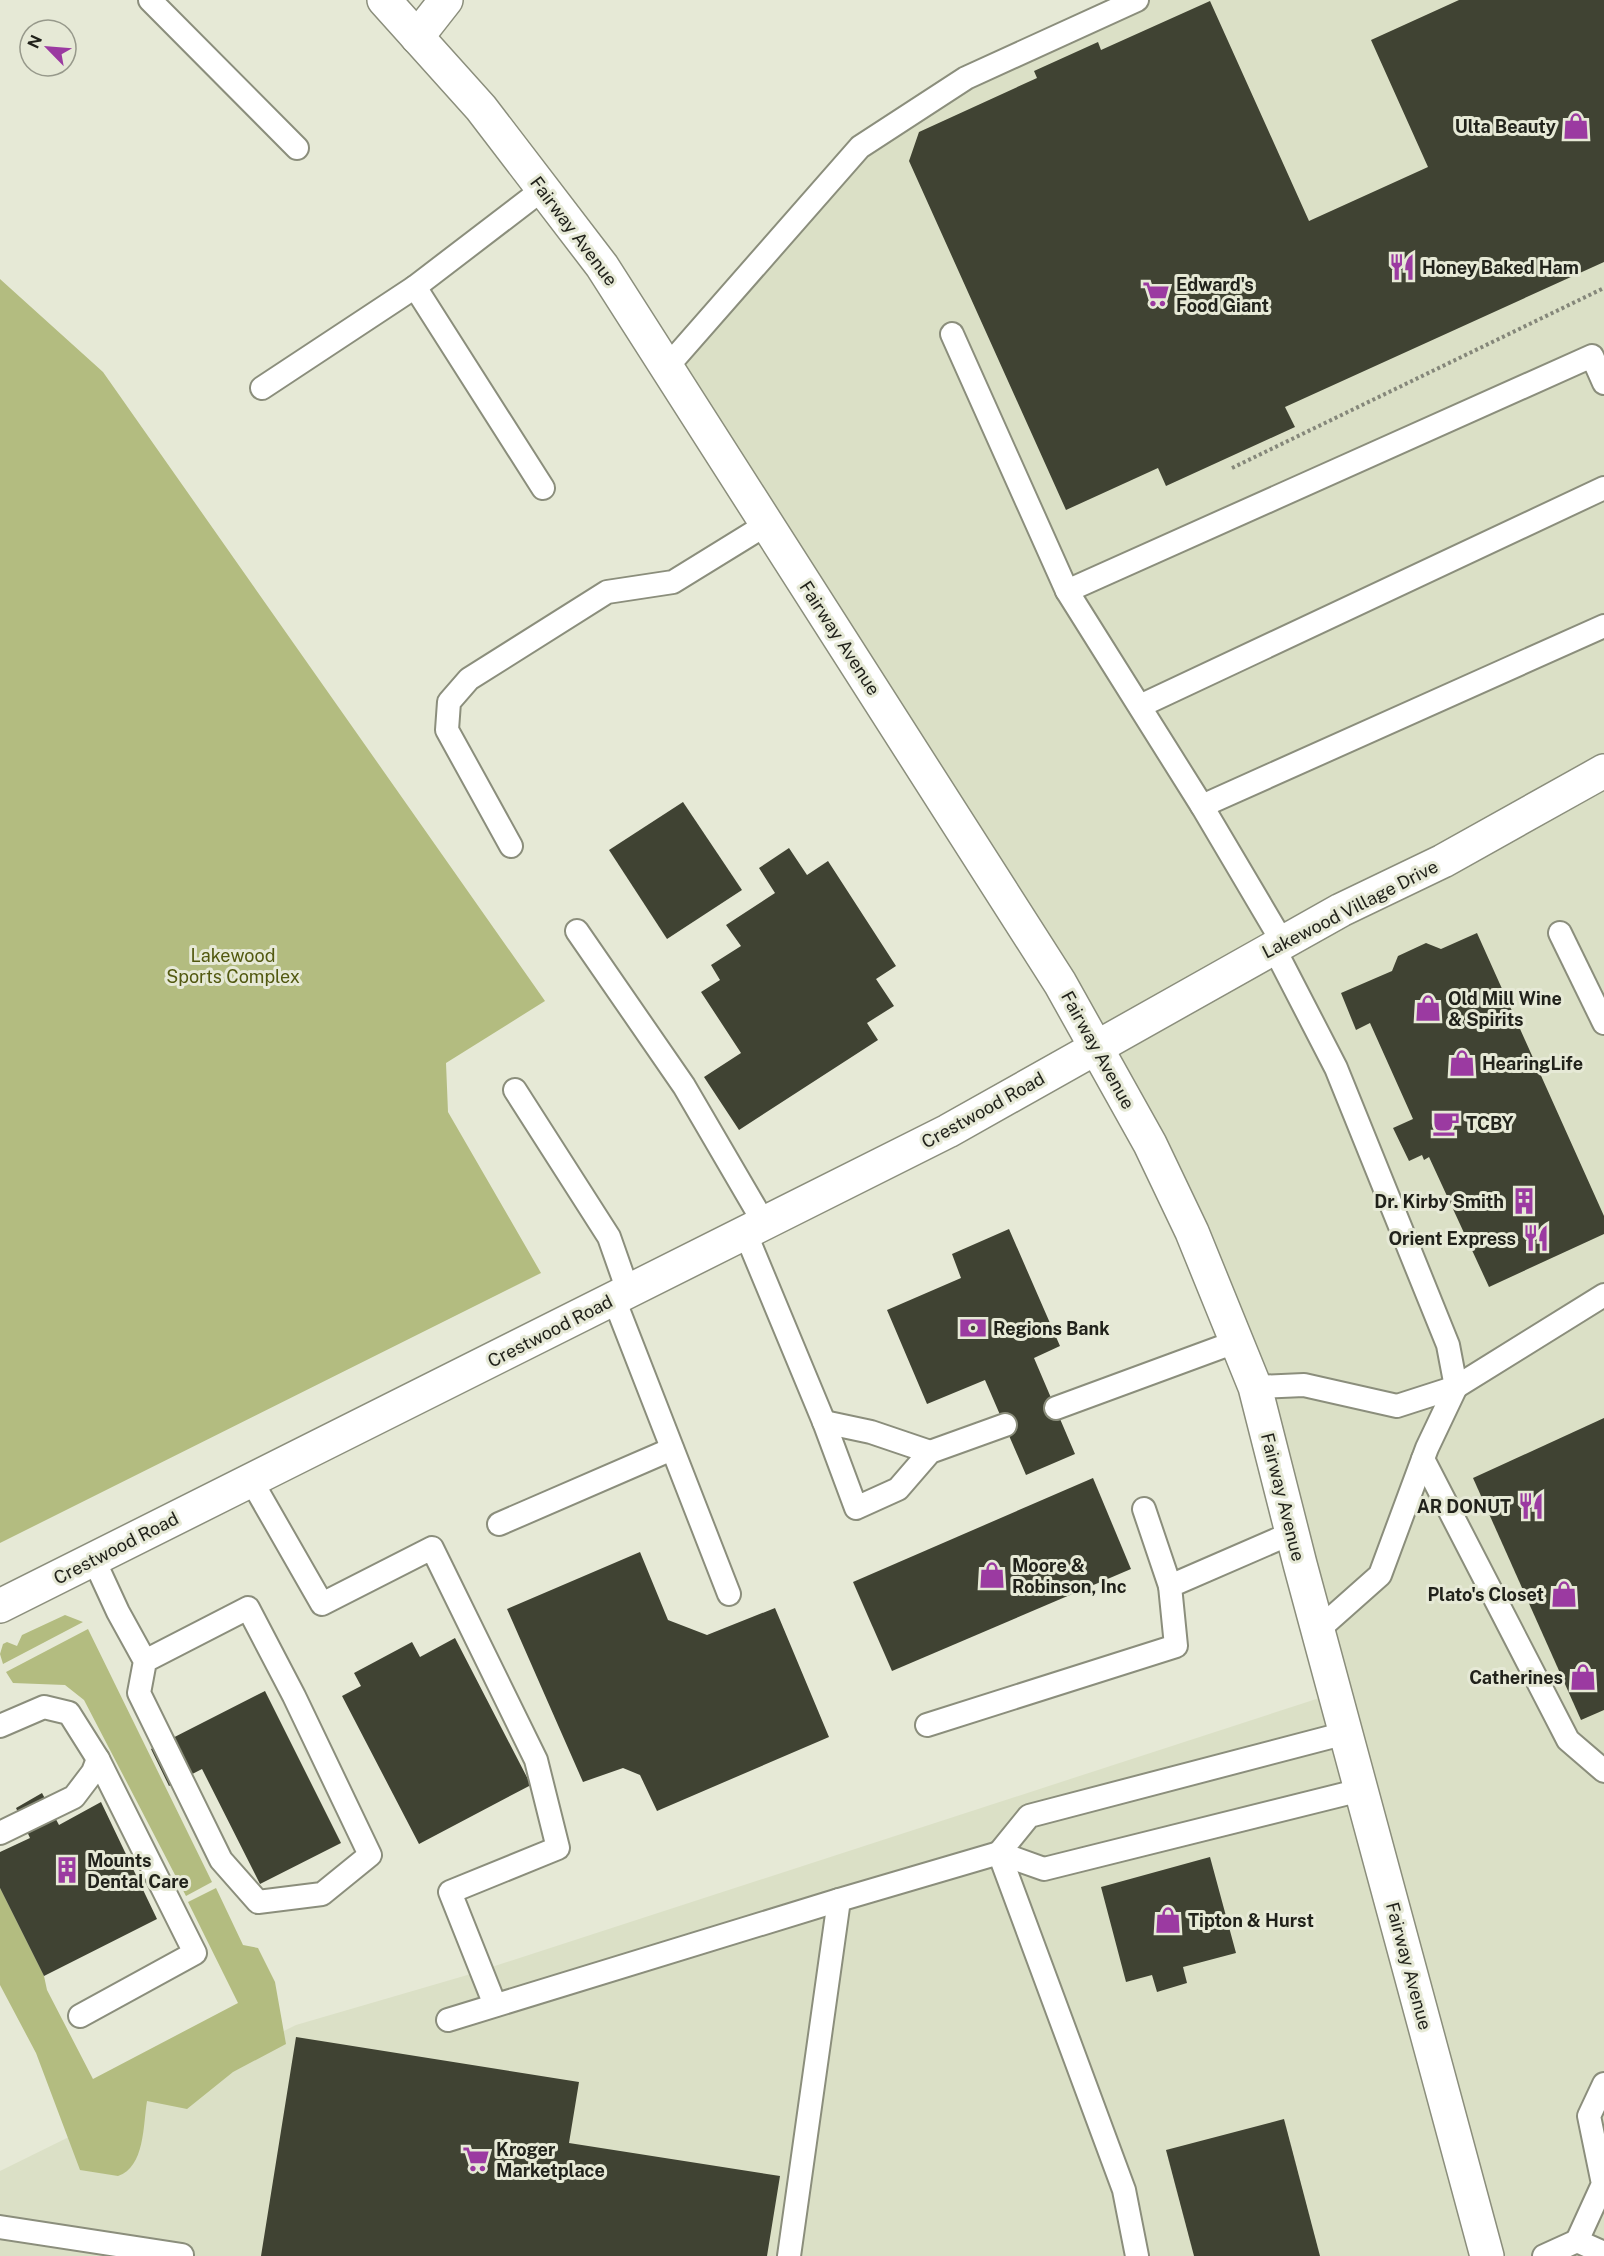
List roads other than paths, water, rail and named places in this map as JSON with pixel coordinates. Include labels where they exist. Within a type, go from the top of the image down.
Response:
[{"type":"street","name":"Fairway Avenue","points":[[384,0],[481,108],[602,266],[1054,973],[1150,1144],[1192,1232],[1255,1387],[1292,1533],[1487,2256]]},
{"type":"street","points":[[417,37],[446,0]]},
{"type":"street","name":"Lakewood Village Drive","points":[[1096,1047],[1341,910],[1443,861],[1604,771]]},
{"type":"street","name":"Crestwood Road","points":[[0,1606],[948,1131],[1096,1047]]},
{"type":"lane","points":[[150,0],[297,148]]},
{"type":"lane","points":[[667,368],[860,147],[966,78],[1137,0]]},
{"type":"lane","points":[[262,388],[415,287],[543,189]]},
{"type":"lane","points":[[415,287],[543,488]]},
{"type":"lane","points":[[952,334],[1067,591],[1202,806],[1278,945],[1336,1068],[1448,1345],[1456,1387],[1423,1459],[1380,1575],[1318,1630]]},
{"type":"lane","points":[[1067,591],[1598,354],[1604,383]]},
{"type":"lane","points":[[1140,706],[1604,488]]},
{"type":"lane","points":[[511,846],[447,730],[450,702],[469,679],[607,592],[673,582],[767,524]]},
{"type":"lane","points":[[1202,806],[1604,626]]},
{"type":"lane","points":[[577,931],[684,1086],[755,1228],[856,1508],[898,1489],[930,1452],[1005,1425]]},
{"type":"lane","points":[[1560,933],[1604,1023]]},
{"type":"lane","points":[[515,1090],[609,1237],[621,1295],[672,1449],[729,1594]]},
{"type":"lane","points":[[1255,1387],[1304,1385],[1397,1406],[1456,1387],[1604,1295]]},
{"type":"lane","points":[[1056,1408],[1238,1341]]},
{"type":"lane","points":[[824,1422],[871,1432],[930,1452]]},
{"type":"lane","points":[[499,1524],[672,1449]]},
{"type":"lane","points":[[1423,1459],[1568,1740],[1604,1771]]},
{"type":"lane","points":[[251,1480],[322,1604],[432,1548],[536,1760],[558,1848],[450,1892],[495,2005]]},
{"type":"lane","points":[[927,1725],[1176,1646],[1170,1586],[1144,1509]]},
{"type":"lane","points":[[1170,1586],[1292,1533]]},
{"type":"lane","points":[[94,1560],[117,1612],[145,1661],[139,1692],[221,1860],[258,1902],[322,1893],[370,1855],[294,1696],[248,1608],[145,1661]]},
{"type":"lane","points":[[0,1726],[44,1707],[69,1713],[98,1759],[195,1953],[80,2016]]},
{"type":"lane","points":[[448,2020],[999,1853],[1029,1816],[1346,1733]]},
{"type":"lane","points":[[0,1833],[74,1797],[93,1772],[98,1759]]},
{"type":"lane","points":[[999,1853],[1044,1869],[1361,1790]]},
{"type":"lane","points":[[999,1853],[1124,2190],[1137,2256]]},
{"type":"lane","points":[[789,2256],[839,1900]]},
{"type":"lane","points":[[1544,2256],[1577,2241],[1603,2182],[1589,2116],[1604,2084]]},
{"type":"lane","points":[[0,2227],[182,2254]]},
{"type":"lane","points":[[1577,2241],[1604,2253]]},
{"type":"place","name":"Ulta Beauty","points":[[1576,126]]},
{"type":"place","name":"Honey Baked Ham","points":[[1402,267]]},
{"type":"place","name":"Edward's Food Giant","points":[[1156,294]]},
{"type":"place","name":"Old Mill Wine & Spirits","points":[[1428,1008]]},
{"type":"place","name":"HearingLife","points":[[1462,1063]]},
{"type":"place","name":"TCBY","points":[[1446,1123]]},
{"type":"place","name":"Dr. Kirby Smith","points":[[1524,1201]]},
{"type":"place","name":"Orient Express","points":[[1536,1238]]},
{"type":"place","name":"Regions Bank","points":[[973,1328]]},
{"type":"place","name":"AR DONUT","points":[[1531,1506]]},
{"type":"place","name":"Moore & Robinson, Inc","points":[[992,1575]]},
{"type":"place","name":"Plato's Closet","points":[[1564,1594]]},
{"type":"place","name":"Catherines","points":[[1583,1677]]},
{"type":"place","name":"Mounts Dental Care","points":[[67,1870]]},
{"type":"place","name":"Tipton & Hurst","points":[[1168,1920]]},
{"type":"place","name":"Kroger Marketplace","points":[[476,2159]]},
{"type":"park label","name":"Lakewood Sports Complex","points":[[233,965]]}]
